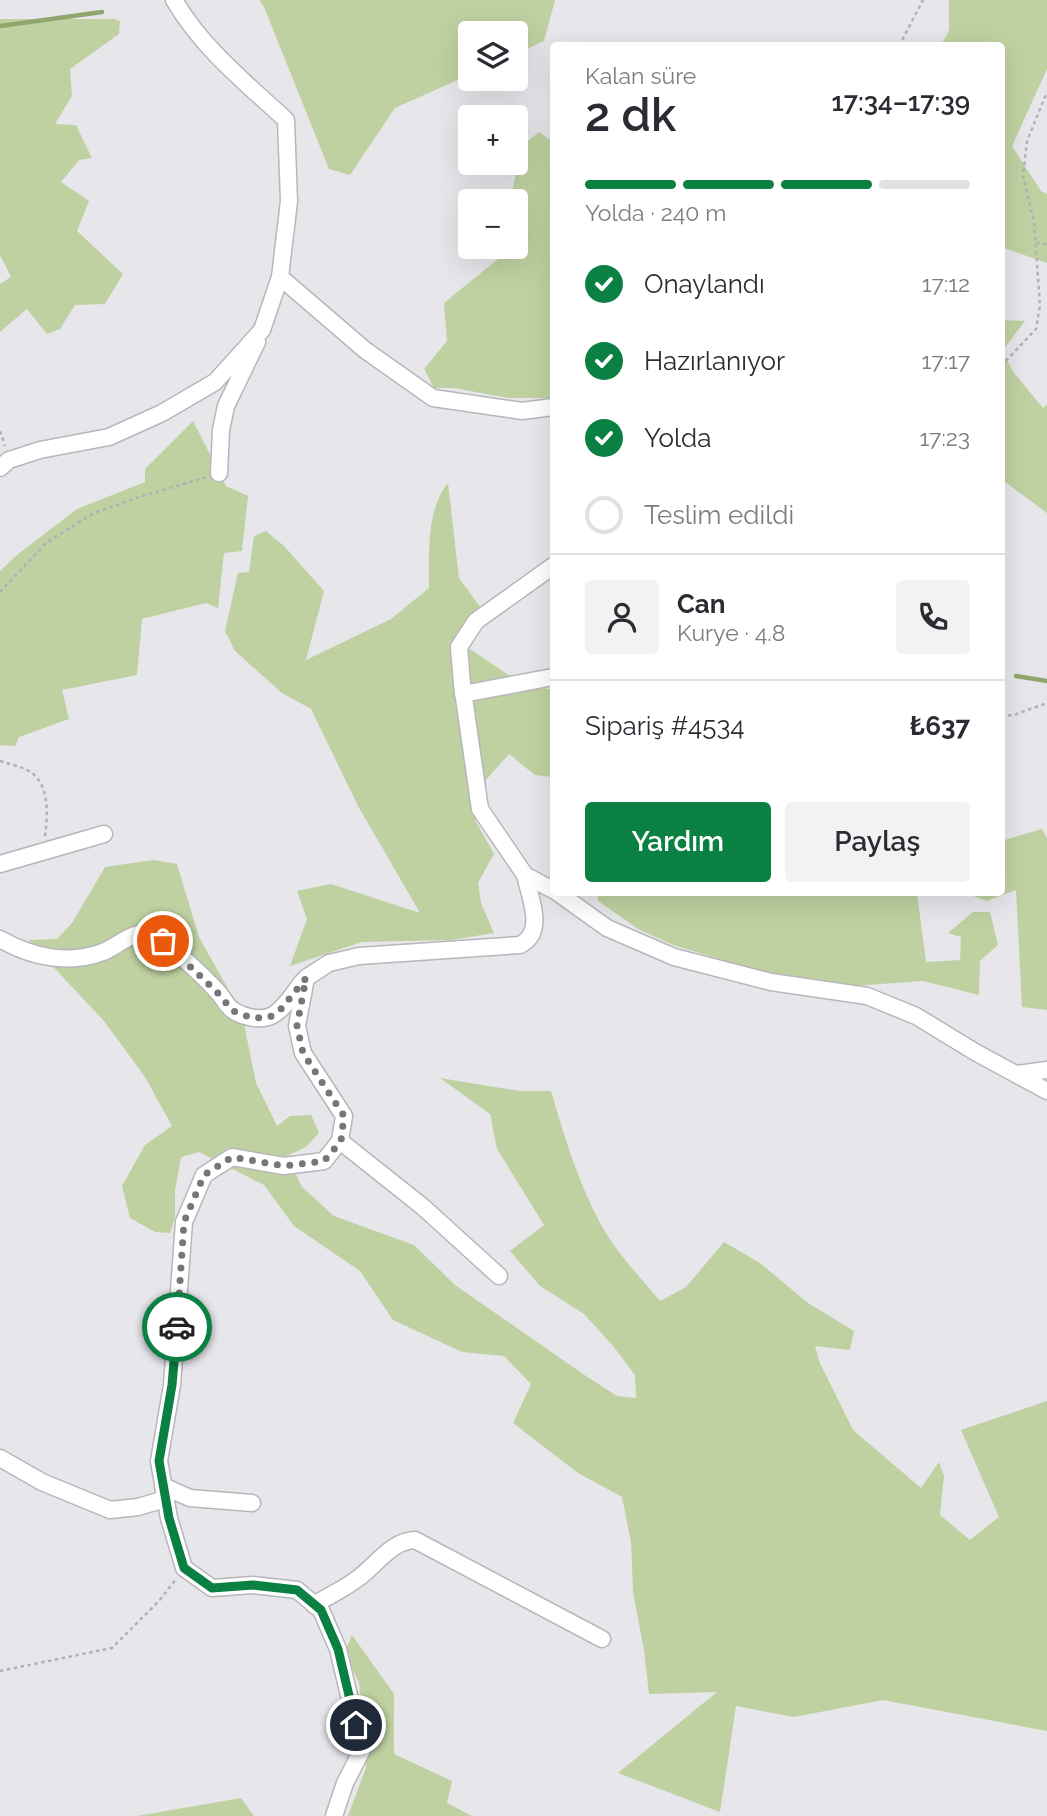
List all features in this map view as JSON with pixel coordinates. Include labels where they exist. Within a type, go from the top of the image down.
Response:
[{"type":"street","points":[[174,0],[184,17],[218,57],[286,120],[289,201],[279,277],[262,330],[226,406],[221,430],[219,473]]},
{"type":"street","points":[[279,277],[365,350],[433,398],[522,411],[550,407]]},
{"type":"street","points":[[0,468],[9,460],[40,450],[109,437],[162,413],[215,382],[262,330]]},
{"type":"street","points":[[0,939],[22,952],[66,960],[102,953],[139,933],[150,934],[163,941],[216,991],[233,1011],[252,1018],[270,1017],[281,1009],[306,978],[329,963],[359,956],[520,945],[530,940],[535,930],[534,917],[525,875],[480,809],[459,647],[476,621],[550,568]]},
{"type":"street","points":[[463,694],[550,678]]},
{"type":"street","points":[[0,864],[104,834]]},
{"type":"street","points":[[525,875],[550,888]]},
{"type":"street","points":[[562,896],[607,928],[674,957],[771,982],[867,996],[916,1016],[1047,1091]]},
{"type":"street","points":[[306,978],[297,1026],[303,1053],[344,1116],[341,1141],[324,1161],[284,1166],[232,1157],[204,1175],[184,1222],[172,1385],[159,1461],[164,1493],[184,1568],[212,1588],[253,1585],[297,1590],[321,1610],[338,1649],[362,1750],[345,1783],[334,1816]]},
{"type":"street","points":[[1016,1074],[1047,1070]]},
{"type":"street","points":[[341,1141],[424,1207],[499,1276]]},
{"type":"street","points":[[0,1458],[42,1482],[110,1510],[138,1507],[164,1493],[252,1503]]},
{"type":"street","points":[[314,1605],[358,1579],[393,1546],[404,1540],[415,1540],[602,1639]]},
{"type":"path","points":[[901,42],[923,0]]},
{"type":"path","points":[[1005,362],[1036,329],[1040,305],[1034,222],[1023,176],[1027,141],[1047,92]]},
{"type":"path","points":[[1036,243],[1047,244]]},
{"type":"path","points":[[0,592],[47,542],[94,513],[219,473]]},
{"type":"path","points":[[1005,716],[1047,703]]},
{"type":"path","points":[[0,761],[30,770],[42,787],[48,811],[43,850]]},
{"type":"path","points":[[0,1671],[112,1648],[159,1601],[184,1568]]},
{"type":"green space","points":[[259,0],[555,0],[544,41],[528,48],[528,21],[458,21],[458,80],[395,108],[350,175],[329,169]]},
{"type":"green space","points":[[949,0],[1047,0],[1047,69],[1012,146],[1041,191],[1047,194],[1047,263],[1005,248],[1005,42],[943,42],[949,31]]},
{"type":"green space","points":[[0,19],[120,21],[119,34],[70,69],[72,96],[55,124],[76,125],[92,158],[79,160],[61,182],[89,201],[77,231],[123,274],[105,304],[75,305],[60,329],[47,334],[27,309],[0,332],[0,284],[11,277],[0,255]]},
{"type":"green space","points":[[539,132],[550,140],[550,398],[508,398],[454,388],[434,388],[424,369],[447,341],[444,303],[498,259],[528,259],[528,189],[513,189],[516,175],[528,175],[528,141]]},
{"type":"green space","points":[[1005,320],[1025,321],[1005,347]]},
{"type":"green space","points":[[1005,356],[1014,373],[1043,408],[1047,405],[1047,513],[1005,482]]},
{"type":"green space","points":[[193,421],[226,486],[248,496],[242,551],[224,553],[218,608],[206,603],[142,619],[137,675],[62,690],[69,719],[19,737],[15,746],[0,745],[0,571],[77,509],[145,482],[145,469]]},
{"type":"green space","points":[[448,483],[459,578],[481,608],[455,639],[528,688],[550,689],[550,777],[535,775],[509,754],[485,781],[475,820],[494,854],[478,883],[481,903],[494,933],[452,940],[362,942],[290,966],[307,919],[297,891],[331,884],[420,913],[358,806],[311,709],[282,693],[235,651],[225,631],[238,573],[249,572],[254,536],[266,531],[284,546],[324,591],[306,660],[391,619],[429,588],[430,533],[441,494]]},
{"type":"green space","points":[[1042,829],[1047,838],[1047,1010],[1022,1007],[1016,890],[1005,894],[1005,840]]},
{"type":"green space","points":[[153,860],[177,864],[199,937],[242,1014],[256,1083],[277,1126],[290,1116],[311,1115],[319,1133],[306,1147],[287,1156],[302,1187],[334,1216],[414,1245],[455,1285],[617,1396],[636,1398],[635,1375],[584,1314],[540,1286],[510,1251],[544,1225],[497,1149],[490,1114],[440,1078],[520,1091],[551,1091],[578,1175],[600,1223],[620,1254],[660,1301],[686,1287],[724,1242],[760,1263],[808,1303],[854,1331],[850,1350],[815,1346],[819,1361],[853,1430],[921,1488],[939,1462],[944,1476],[940,1515],[970,1540],[999,1517],[961,1430],[1047,1401],[1047,1731],[883,1700],[794,1717],[736,1706],[720,1812],[618,1773],[717,1692],[649,1694],[633,1592],[631,1542],[622,1497],[578,1473],[513,1423],[531,1384],[504,1356],[462,1352],[393,1320],[360,1271],[294,1226],[264,1185],[199,1152],[181,1157],[175,1191],[175,1217],[170,1233],[155,1232],[130,1218],[122,1186],[145,1145],[172,1126],[145,1077],[104,1021],[28,940],[57,939],[72,923],[105,867]]},
{"type":"green space","points":[[597,896],[917,896],[926,962],[960,960],[961,937],[948,933],[973,912],[990,912],[998,945],[980,961],[979,995],[923,981],[853,986],[772,975],[673,945],[638,929],[598,901]]},
{"type":"green space","points":[[973,896],[1000,896],[987,901]]},
{"type":"green space","points":[[352,1635],[394,1694],[394,1754],[452,1781],[447,1803],[472,1816],[348,1816],[366,1768],[366,1733],[359,1683],[345,1652]]},
{"type":"green space","points":[[241,1798],[254,1816],[137,1816]]},
{"type":"waterway","points":[[0,26],[102,12]]},
{"type":"waterway","points":[[1016,676],[1047,681]]},
{"type":"way so far","points":[[163,941],[216,991],[233,1011],[252,1018],[270,1017],[281,1009],[306,978],[297,1026],[303,1053],[344,1116],[341,1141],[324,1161],[284,1166],[232,1157],[204,1175],[184,1222],[177,1327]]},
{"type":"route","points":[[177,1327],[172,1385],[159,1461],[169,1518],[184,1568],[212,1588],[253,1585],[297,1590],[321,1610],[338,1649],[356,1725]]}]
